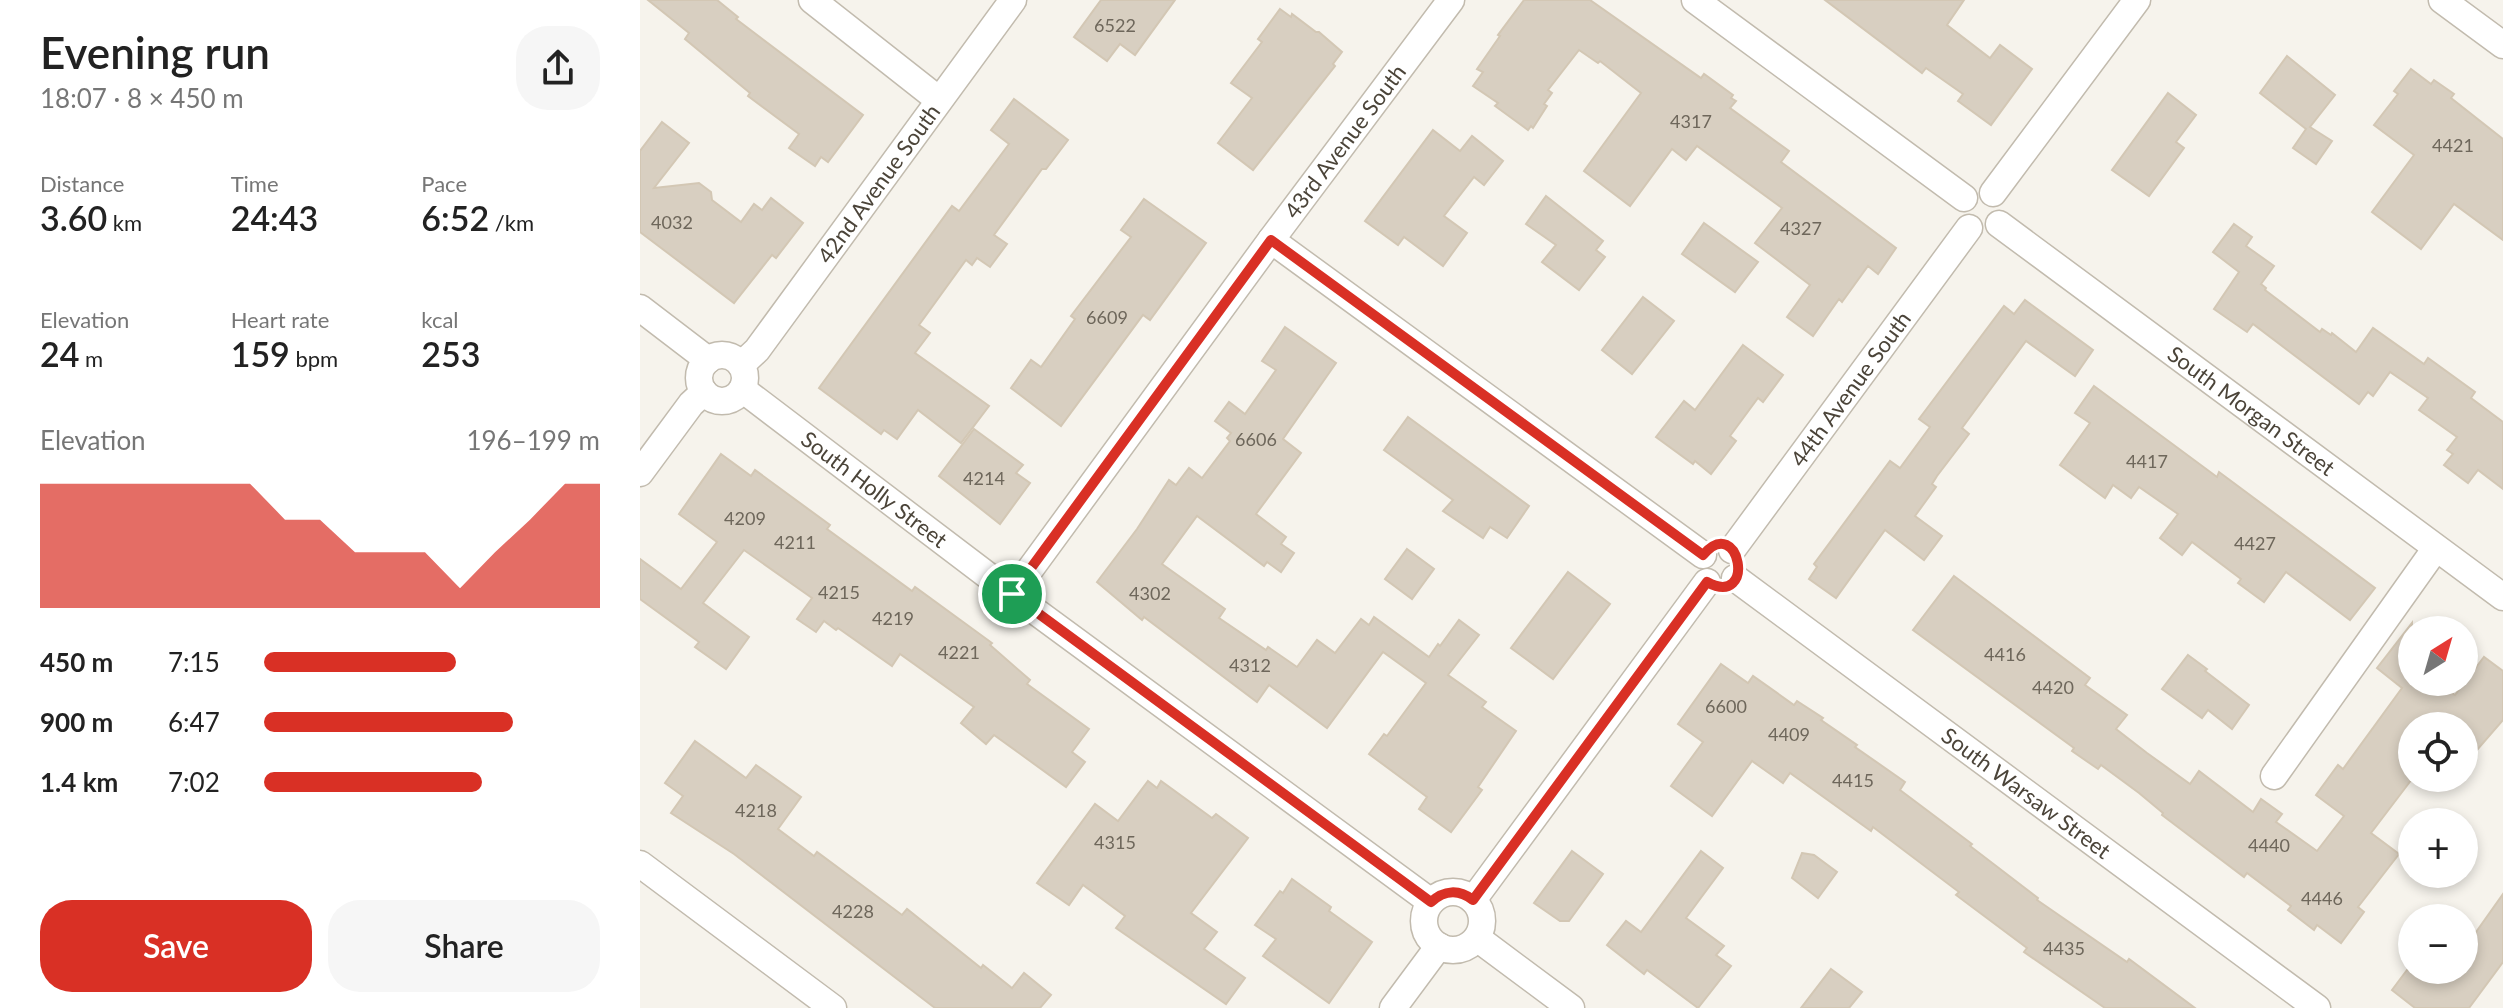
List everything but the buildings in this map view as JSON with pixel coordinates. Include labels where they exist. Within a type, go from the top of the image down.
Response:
[{"type":"street","points":[[812,0],[939,100]]},
{"type":"street","name":"42nd Avenue South","points":[[742,377],[757,350],[1013,0]]},
{"type":"street","name":"43rd Avenue South","points":[[1012,594],[1451,0]]},
{"type":"street","points":[[1695,0],[1964,198]]},
{"type":"street","points":[[1993,193],[2137,0]]},
{"type":"street","points":[[2442,0],[2503,45]]},
{"type":"street","points":[[1979,190],[1993,193],[2002,205],[1999,224],[1985,232],[1969,228],[1960,214],[1964,198],[1979,190]]},
{"type":"street","name":"South Morgan Street","points":[[1999,224],[2503,597]]},
{"type":"street","name":"44th Avenue South","points":[[1732,550],[1969,228]]},
{"type":"street","points":[[1271,240],[1703,555]]},
{"type":"street","points":[[640,308],[708,360]]},
{"type":"street","points":[[728,355],[742,377],[734,398],[716,401],[704,392],[699,372],[708,360],[728,355]]},
{"type":"street","name":"South Holly Street","points":[[742,377],[1012,594],[1431,902]]},
{"type":"street","points":[[640,473],[691,404],[704,392]]},
{"type":"street","points":[[1717,546],[1732,550],[1740,567],[1735,578],[1723,586],[1707,582],[1699,569],[1703,555],[1717,546]]},
{"type":"street","points":[[2274,776],[2436,548]]},
{"type":"street","name":"South Warsaw Street","points":[[1735,578],[2317,1008]]},
{"type":"street","points":[[1473,900],[1707,582]]},
{"type":"street","points":[[640,864],[833,1008]]},
{"type":"street","points":[[1451,892],[1462,893],[1473,900],[1482,913],[1483,923],[1477,938],[1467,947],[1457,950],[1439,946],[1426,932],[1424,923],[1431,902],[1451,892]]},
{"type":"street","points":[[1477,938],[1571,1008]]},
{"type":"street","points":[[1393,1008],[1439,946]]},
{"type":"route","points":[[1271,240],[1703,555],[1711,547],[1724,546],[1736,553],[1740,567],[1729,584],[1716,586],[1707,582],[1473,900],[1462,893],[1451,892],[1431,902],[1012,594],[1271,240]]}]
